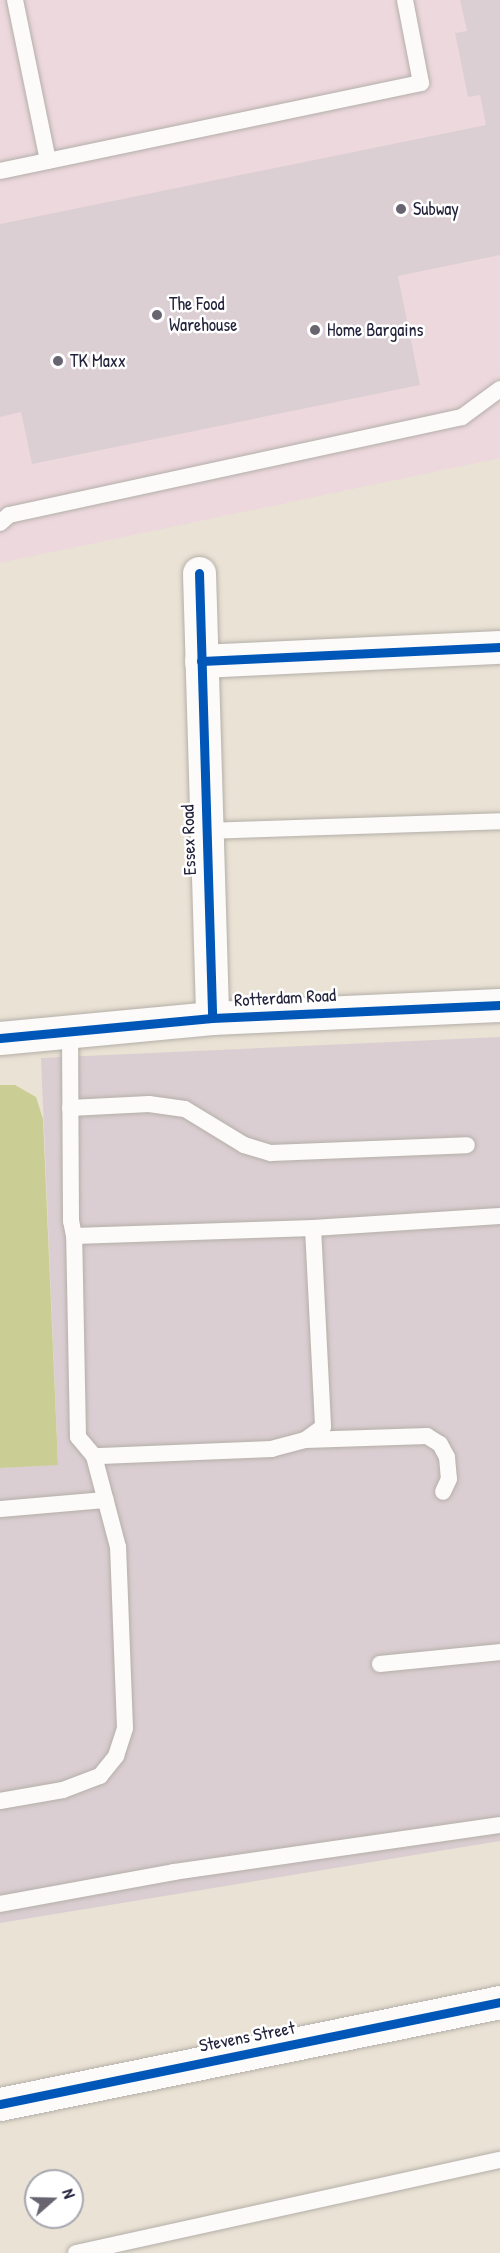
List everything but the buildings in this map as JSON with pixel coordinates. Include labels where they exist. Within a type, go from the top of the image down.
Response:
[{"type":"street","name":"Essex Road","points":[[199,573],[212,1018]]},
{"type":"street","points":[[201,661],[500,647]]},
{"type":"street","name":"Rotterdam Road","points":[[0,1038],[212,1018],[500,1005]]},
{"type":"street","name":"Stevens Street","points":[[0,2104],[500,2002]]},
{"type":"lane","points":[[15,0],[48,161]]},
{"type":"lane","points":[[0,171],[421,84],[405,0]]},
{"type":"lane","points":[[0,523],[9,515],[462,417],[500,389]]},
{"type":"lane","points":[[205,831],[500,821]]},
{"type":"lane","points":[[0,1801],[63,1790],[100,1776],[117,1756],[125,1728],[118,1547],[94,1456],[78,1437],[70,1030]]},
{"type":"lane","points":[[70,1108],[149,1104],[184,1109],[244,1145],[271,1153],[468,1145]]},
{"type":"lane","points":[[74,1236],[313,1228],[500,1216]]},
{"type":"lane","points":[[305,1440],[323,1427],[313,1228]]},
{"type":"lane","points":[[94,1456],[272,1449],[305,1440],[427,1436],[440,1444],[447,1457],[449,1479],[443,1492]]},
{"type":"lane","points":[[0,1509],[106,1500]]},
{"type":"lane","points":[[380,1664],[500,1652]]},
{"type":"lane","points":[[0,1904],[174,1872],[500,1826]]},
{"type":"lane","points":[[76,2253],[500,2160]]},
{"type":"shaded area","points":[[0,0],[500,0],[500,458],[0,563]]},
{"type":"shaded area","points":[[500,1037],[500,1841],[0,1923],[0,1468],[58,1464],[41,1058]]},
{"type":"green space","points":[[0,1085],[15,1085],[36,1097],[43,1119],[58,1465],[0,1468]]},
{"type":"cycle path","points":[[199,573],[212,1018]]},
{"type":"cycle path","points":[[201,661],[500,647]]},
{"type":"cycle path","points":[[0,1038],[212,1018],[500,1005]]},
{"type":"cycle path","points":[[0,2104],[500,2002]]},
{"type":"place","name":"Subway","points":[[401,209]]},
{"type":"place","name":"The Food Warehouse","points":[[157,315]]},
{"type":"place","name":"Home Bargains","points":[[315,330]]},
{"type":"place","name":"TK Maxx","points":[[58,361]]}]
